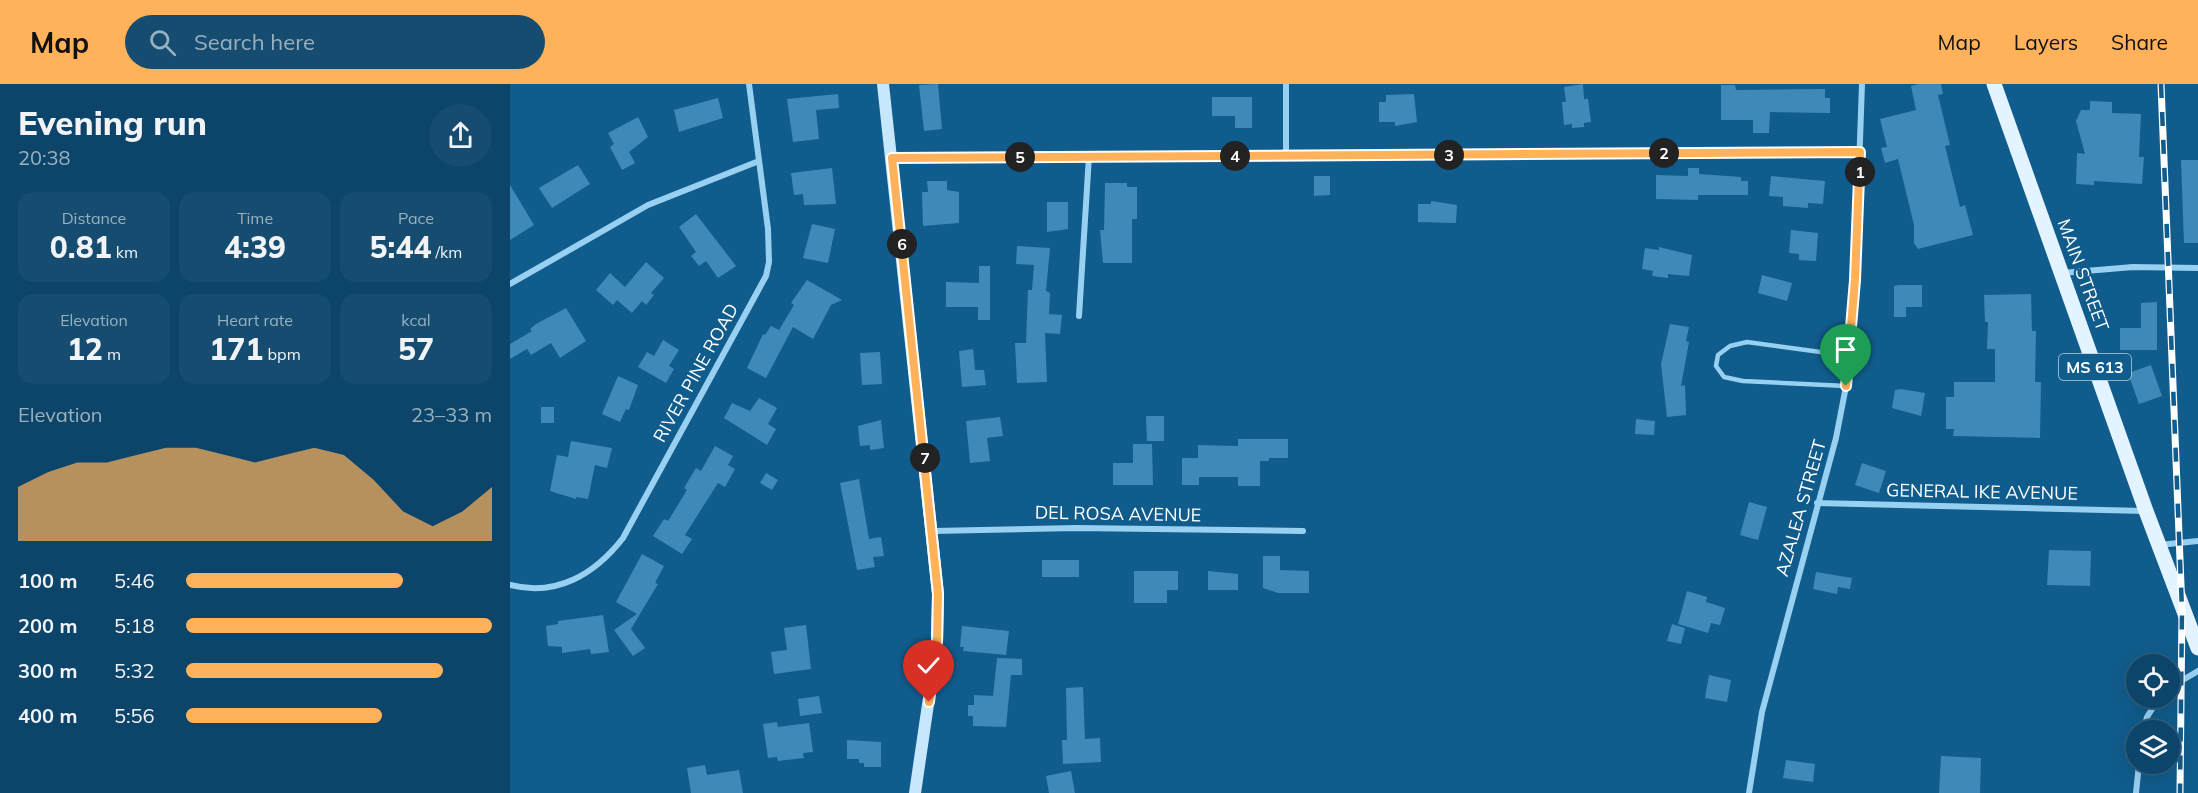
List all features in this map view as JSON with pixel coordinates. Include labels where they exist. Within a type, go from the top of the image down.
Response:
[{"type":"main road","name":"MAIN STREET","points":[[1994,84],[2146,511],[2198,648]]},
{"type":"street","name":"RIVER PINE ROAD","points":[[510,585],[543,588],[565,584],[596,568],[623,538],[766,276],[769,262],[768,230],[749,84]]},
{"type":"street","points":[[883,84],[938,594],[937,643],[915,793]]},
{"type":"street","points":[[1287,84],[1287,156]]},
{"type":"street","name":"AZALEA STREET","points":[[1749,793],[1762,712],[1836,438],[1846,386],[1850,356],[1862,84]]},
{"type":"street","points":[[892,158],[1860,152]]},
{"type":"street","points":[[1079,316],[1089,156]]},
{"type":"street","points":[[510,284],[648,205],[759,161]]},
{"type":"street","points":[[2062,273],[2133,267],[2198,268]]},
{"type":"street","name":"GENERAL IKE AVENUE","points":[[1817,503],[2146,511]]},
{"type":"street","name":"DEL ROSA AVENUE","points":[[933,531],[1076,528],[1303,531]]},
{"type":"street","points":[[2159,545],[2198,542]]},
{"type":"street","points":[[2180,682],[2198,671]]},
{"type":"street","points":[[2136,793],[2138,774]]},
{"type":"lane","points":[[1846,386],[1743,381],[1725,377],[1716,366],[1718,355],[1731,346],[1747,342],[1850,356]]},
{"type":"building","points":[[938,84],[942,129],[924,131],[919,85]]},
{"type":"building","points":[[1583,84],[1584,99],[1588,99],[1591,122],[1584,123],[1584,127],[1572,128],[1572,124],[1564,125],[1562,102],[1566,102],[1564,87]]},
{"type":"building","points":[[1941,84],[1943,94],[1938,95],[1950,145],[1945,146],[1960,207],[1965,205],[1973,235],[1918,249],[1914,243],[1914,225],[1898,159],[1885,163],[1881,148],[1887,147],[1880,119],[1916,110],[1911,86]]},
{"type":"building","points":[[1721,85],[1735,85],[1736,90],[1825,89],[1825,98],[1830,98],[1830,113],[1770,112],[1769,133],[1753,133],[1753,120],[1721,120]]},
{"type":"building","points":[[838,94],[839,108],[816,110],[819,139],[793,142],[787,99]]},
{"type":"building","points":[[1414,94],[1417,122],[1395,126],[1395,122],[1379,122],[1379,102],[1386,102],[1386,95]]},
{"type":"building","points":[[1212,97],[1252,97],[1252,128],[1235,128],[1235,116],[1212,116]]},
{"type":"building","points":[[718,98],[723,118],[679,132],[674,110]]},
{"type":"building","points":[[2090,101],[2112,102],[2112,113],[2141,114],[2139,157],[2144,157],[2142,184],[2094,181],[2094,185],[2076,184],[2077,153],[2085,154],[2076,121],[2081,110],[2090,110]]},
{"type":"building","points":[[638,117],[648,137],[629,152],[635,163],[622,170],[610,147],[614,144],[608,133]]},
{"type":"building","points":[[2181,160],[2198,160],[2198,243],[2184,243]]},
{"type":"building","points":[[578,165],[590,184],[552,208],[539,188]]},
{"type":"building","points":[[832,168],[836,204],[804,205],[803,194],[794,195],[791,173]]},
{"type":"building","points":[[1688,168],[1699,168],[1699,174],[1741,177],[1741,181],[1748,181],[1748,195],[1698,195],[1698,200],[1656,199],[1656,175],[1688,176]]},
{"type":"building","points":[[1314,176],[1330,176],[1330,195],[1314,196]]},
{"type":"building","points":[[1771,176],[1825,181],[1823,204],[1808,203],[1808,208],[1783,206],[1783,197],[1769,196]]},
{"type":"building","points":[[927,181],[947,181],[947,190],[959,192],[959,223],[923,226],[922,192],[928,192]]},
{"type":"building","points":[[1105,183],[1127,183],[1127,187],[1137,187],[1137,219],[1132,219],[1132,263],[1103,263],[1100,230],[1104,230]]},
{"type":"building","points":[[510,185],[534,225],[510,240]]},
{"type":"building","points":[[1431,201],[1457,205],[1456,223],[1418,222],[1418,204],[1431,204]]},
{"type":"building","points":[[1047,202],[1068,202],[1068,229],[1047,232]]},
{"type":"building","points":[[696,214],[736,266],[718,278],[706,261],[699,266],[691,256],[696,252],[679,227]]},
{"type":"building","points":[[812,224],[835,229],[828,263],[803,258]]},
{"type":"building","points":[[1791,230],[1818,233],[1816,261],[1799,260],[1799,254],[1789,253]]},
{"type":"building","points":[[1017,246],[1050,248],[1046,291],[1050,293],[1049,314],[1062,315],[1060,334],[1045,333],[1047,382],[1017,383],[1015,343],[1026,343],[1028,290],[1032,290],[1034,265],[1016,264]]},
{"type":"building","points":[[1659,247],[1692,255],[1689,276],[1668,274],[1668,278],[1652,276],[1653,271],[1642,269],[1645,248],[1659,250]]},
{"type":"building","points":[[646,262],[664,278],[651,293],[654,295],[646,305],[642,301],[632,313],[617,300],[613,305],[596,290],[610,273],[625,287]]},
{"type":"building","points":[[979,266],[990,266],[990,320],[978,320],[978,307],[946,307],[946,282],[979,283]]},
{"type":"building","points":[[1762,275],[1792,283],[1787,301],[1758,293]]},
{"type":"building","points":[[807,280],[842,300],[831,305],[813,339],[793,327],[766,378],[747,368],[763,334],[765,335],[771,326],[779,330],[794,305],[791,303]]},
{"type":"building","points":[[1922,285],[1922,307],[1906,307],[1906,317],[1894,317],[1894,286]]},
{"type":"building","points":[[2031,294],[2032,331],[2036,331],[2035,382],[2041,382],[2040,438],[1953,436],[1954,429],[1946,429],[1946,397],[1954,397],[1954,382],[1995,382],[1995,349],[1987,349],[1988,322],[1985,322],[1984,295]]},
{"type":"building","points":[[2157,302],[2157,350],[2120,350],[2120,328],[2141,328],[2141,303]]},
{"type":"building","points":[[566,308],[586,341],[560,358],[551,343],[531,355],[527,349],[510,359],[510,344],[532,331],[530,329],[536,324]]},
{"type":"building","points":[[1670,324],[1689,327],[1686,341],[1689,342],[1681,386],[1685,385],[1686,415],[1667,417],[1661,364]]},
{"type":"building","points":[[663,340],[679,350],[669,366],[674,369],[666,383],[638,367],[647,352],[654,356]]},
{"type":"building","points":[[973,349],[975,370],[984,370],[986,385],[962,387],[959,351]]},
{"type":"building","points":[[880,352],[882,384],[862,385],[860,353]]},
{"type":"building","points":[[2151,365],[2162,396],[2139,404],[2128,373]]},
{"type":"building","points":[[618,376],[638,385],[629,410],[626,409],[620,422],[602,414]]},
{"type":"building","points":[[1895,390],[1925,393],[1921,416],[1892,408]]},
{"type":"building","points":[[759,398],[777,408],[768,424],[776,429],[767,445],[724,418],[732,403],[750,411]]},
{"type":"building","points":[[541,407],[554,407],[554,423],[541,423]]},
{"type":"building","points":[[1146,416],[1164,416],[1164,441],[1147,441]]},
{"type":"building","points":[[1000,417],[1003,436],[987,438],[990,461],[970,463],[966,421]]},
{"type":"building","points":[[1636,419],[1655,421],[1654,435],[1635,434]]},
{"type":"building","points":[[881,420],[884,448],[870,450],[870,445],[860,446],[858,426]]},
{"type":"building","points":[[1238,439],[1288,439],[1288,458],[1269,458],[1269,461],[1260,461],[1260,486],[1238,486],[1238,477],[1199,477],[1199,485],[1182,485],[1182,458],[1198,458],[1198,445],[1238,446]]},
{"type":"building","points":[[571,441],[612,448],[607,468],[595,465],[588,499],[576,497],[576,499],[550,491],[557,455],[568,457]]},
{"type":"building","points":[[1133,444],[1152,444],[1153,485],[1113,485],[1113,463],[1133,463]]},
{"type":"building","points":[[715,446],[733,456],[728,465],[735,469],[725,487],[718,483],[685,535],[692,539],[682,554],[653,536],[664,519],[668,521],[687,490],[684,488],[696,468],[701,471]]},
{"type":"building","points":[[1862,463],[1886,471],[1879,493],[1855,485]]},
{"type":"building","points":[[766,473],[778,480],[772,490],[760,483]]},
{"type":"building","points":[[859,479],[869,539],[881,537],[884,556],[873,557],[875,567],[857,570],[840,483]]},
{"type":"building","points":[[1749,502],[1767,507],[1758,540],[1740,535]]},
{"type":"building","points":[[2049,550],[2091,551],[2090,586],[2047,585]]},
{"type":"building","points":[[642,554],[664,566],[655,583],[658,584],[631,629],[645,648],[633,656],[614,630],[637,614],[616,602]]},
{"type":"building","points":[[1263,556],[1280,556],[1280,570],[1309,571],[1309,593],[1278,593],[1263,588]]},
{"type":"building","points":[[1042,560],[1079,560],[1079,577],[1042,577]]},
{"type":"building","points":[[1134,571],[1178,571],[1178,590],[1167,590],[1167,603],[1134,603]]},
{"type":"building","points":[[1208,571],[1238,574],[1238,590],[1208,590]]},
{"type":"building","points":[[1816,572],[1852,578],[1850,589],[1838,587],[1837,594],[1813,589]]},
{"type":"building","points":[[1687,591],[1707,597],[1706,602],[1725,608],[1720,625],[1711,623],[1708,633],[1678,624]]},
{"type":"building","points":[[603,615],[609,652],[591,654],[590,649],[562,653],[562,647],[548,646],[546,626],[558,624],[558,621]]},
{"type":"building","points":[[1672,624],[1685,628],[1681,644],[1667,641]]},
{"type":"building","points":[[806,625],[811,669],[774,674],[771,652],[787,650],[784,628]]},
{"type":"building","points":[[962,626],[1009,631],[1006,655],[963,651],[964,647],[960,647]]},
{"type":"building","points":[[997,658],[1022,659],[1022,675],[1011,675],[1006,727],[973,726],[973,716],[968,716],[968,705],[974,705],[974,695],[993,696]]},
{"type":"building","points":[[1709,675],[1731,680],[1727,702],[1705,698]]},
{"type":"building","points":[[1083,687],[1085,739],[1100,738],[1101,762],[1063,764],[1062,740],[1067,740],[1066,688]]},
{"type":"building","points":[[819,696],[822,713],[800,716],[798,699]]},
{"type":"building","points":[[777,722],[778,727],[809,723],[813,752],[803,753],[804,758],[778,761],[777,757],[768,758],[763,724]]},
{"type":"building","points":[[847,740],[881,742],[881,767],[864,767],[864,763],[859,763],[859,759],[847,759]]},
{"type":"building","points":[[1941,756],[1981,758],[1980,793],[1939,793]]},
{"type":"building","points":[[1786,760],[1815,764],[1813,782],[1783,778]]},
{"type":"building","points":[[705,765],[707,775],[739,770],[743,793],[691,793],[687,768]]},
{"type":"building","points":[[1071,771],[1075,793],[1049,793],[1046,776]]},
{"type":"railway","points":[[2161,84],[2182,610],[2180,793]]},
{"type":"route","points":[[929,702],[937,643],[938,594],[892,158],[1860,152],[1855,280],[1846,386]]}]
